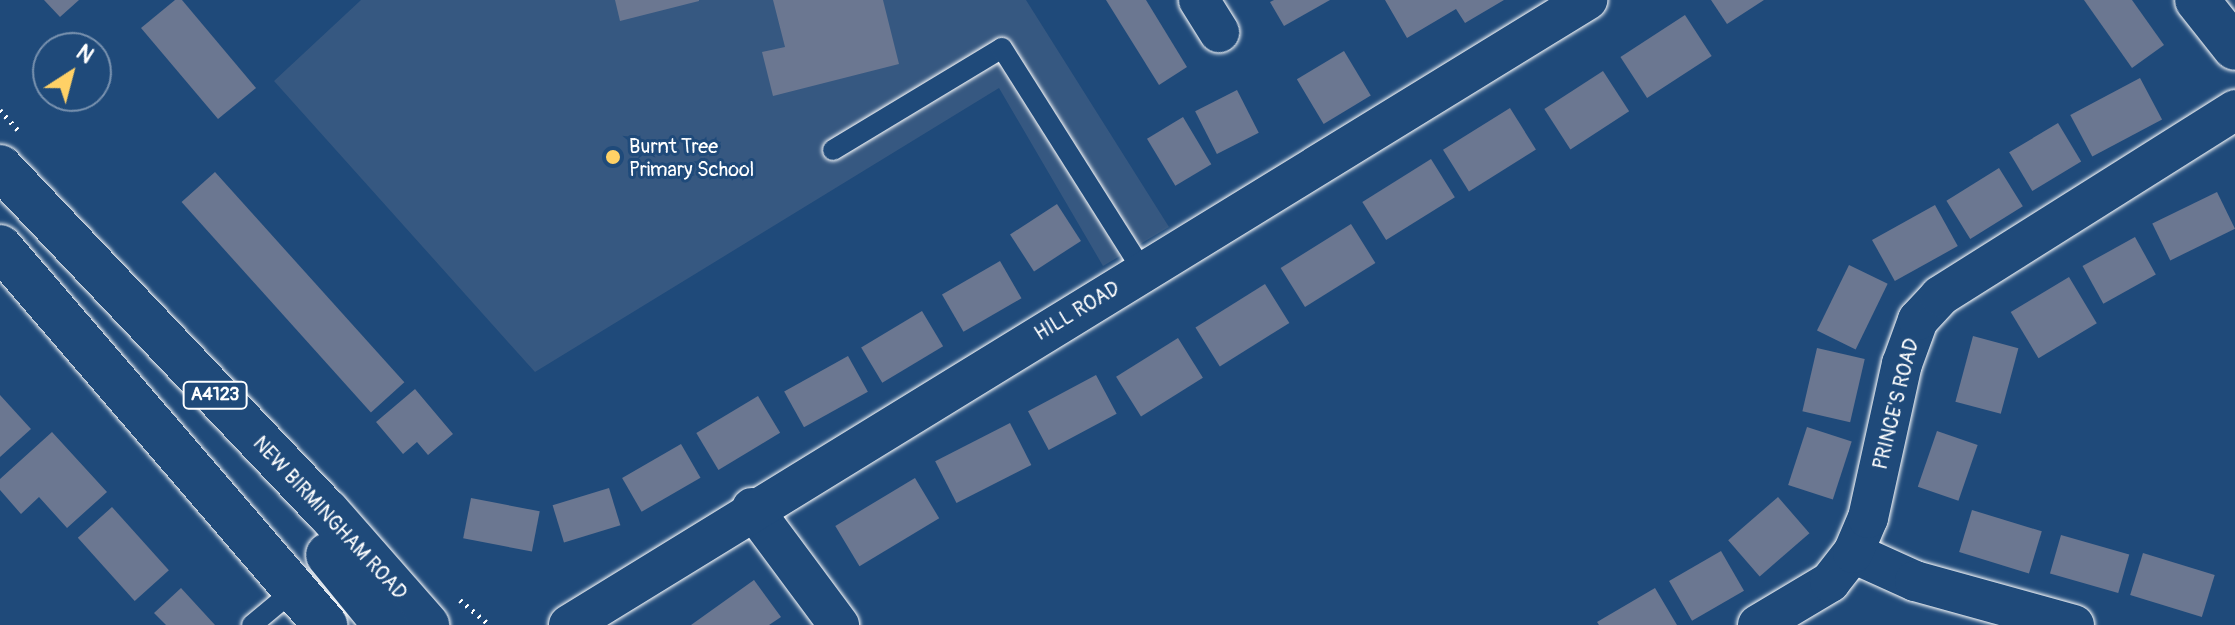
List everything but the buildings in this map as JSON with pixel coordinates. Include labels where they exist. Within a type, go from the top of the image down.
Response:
[{"type":"main road","points":[[2197,0],[2235,48]]},
{"type":"main road","name":"NEW BIRMINGHAM ROAD","points":[[0,167],[327,511],[427,625]]},
{"type":"main road","points":[[0,247],[325,625]]},
{"type":"main road","points":[[107,283],[385,625]]},
{"type":"street","name":"HILL ROAD","points":[[569,625],[752,508],[1143,271],[1565,6]]},
{"type":"street","name":"PRINCE'S ROAD","points":[[1758,625],[1830,582],[1853,553],[1868,518],[1902,364],[1918,320],[1940,296],[2235,110]]},
{"type":"street","points":[[752,508],[839,625]]},
{"type":"street","points":[[1853,553],[1915,581],[2074,625]]},
{"type":"lane","points":[[833,150],[1002,48],[1143,271]]},
{"type":"lane","points":[[252,625],[294,590]]},
{"type":"shaded area","name":"Burnt Tree Primary School","points":[[361,0],[1026,0],[1169,227],[1103,266],[999,88],[535,372],[274,81]]},
{"type":"place","name":"Burnt Tree Primary School","points":[[613,157]]}]
